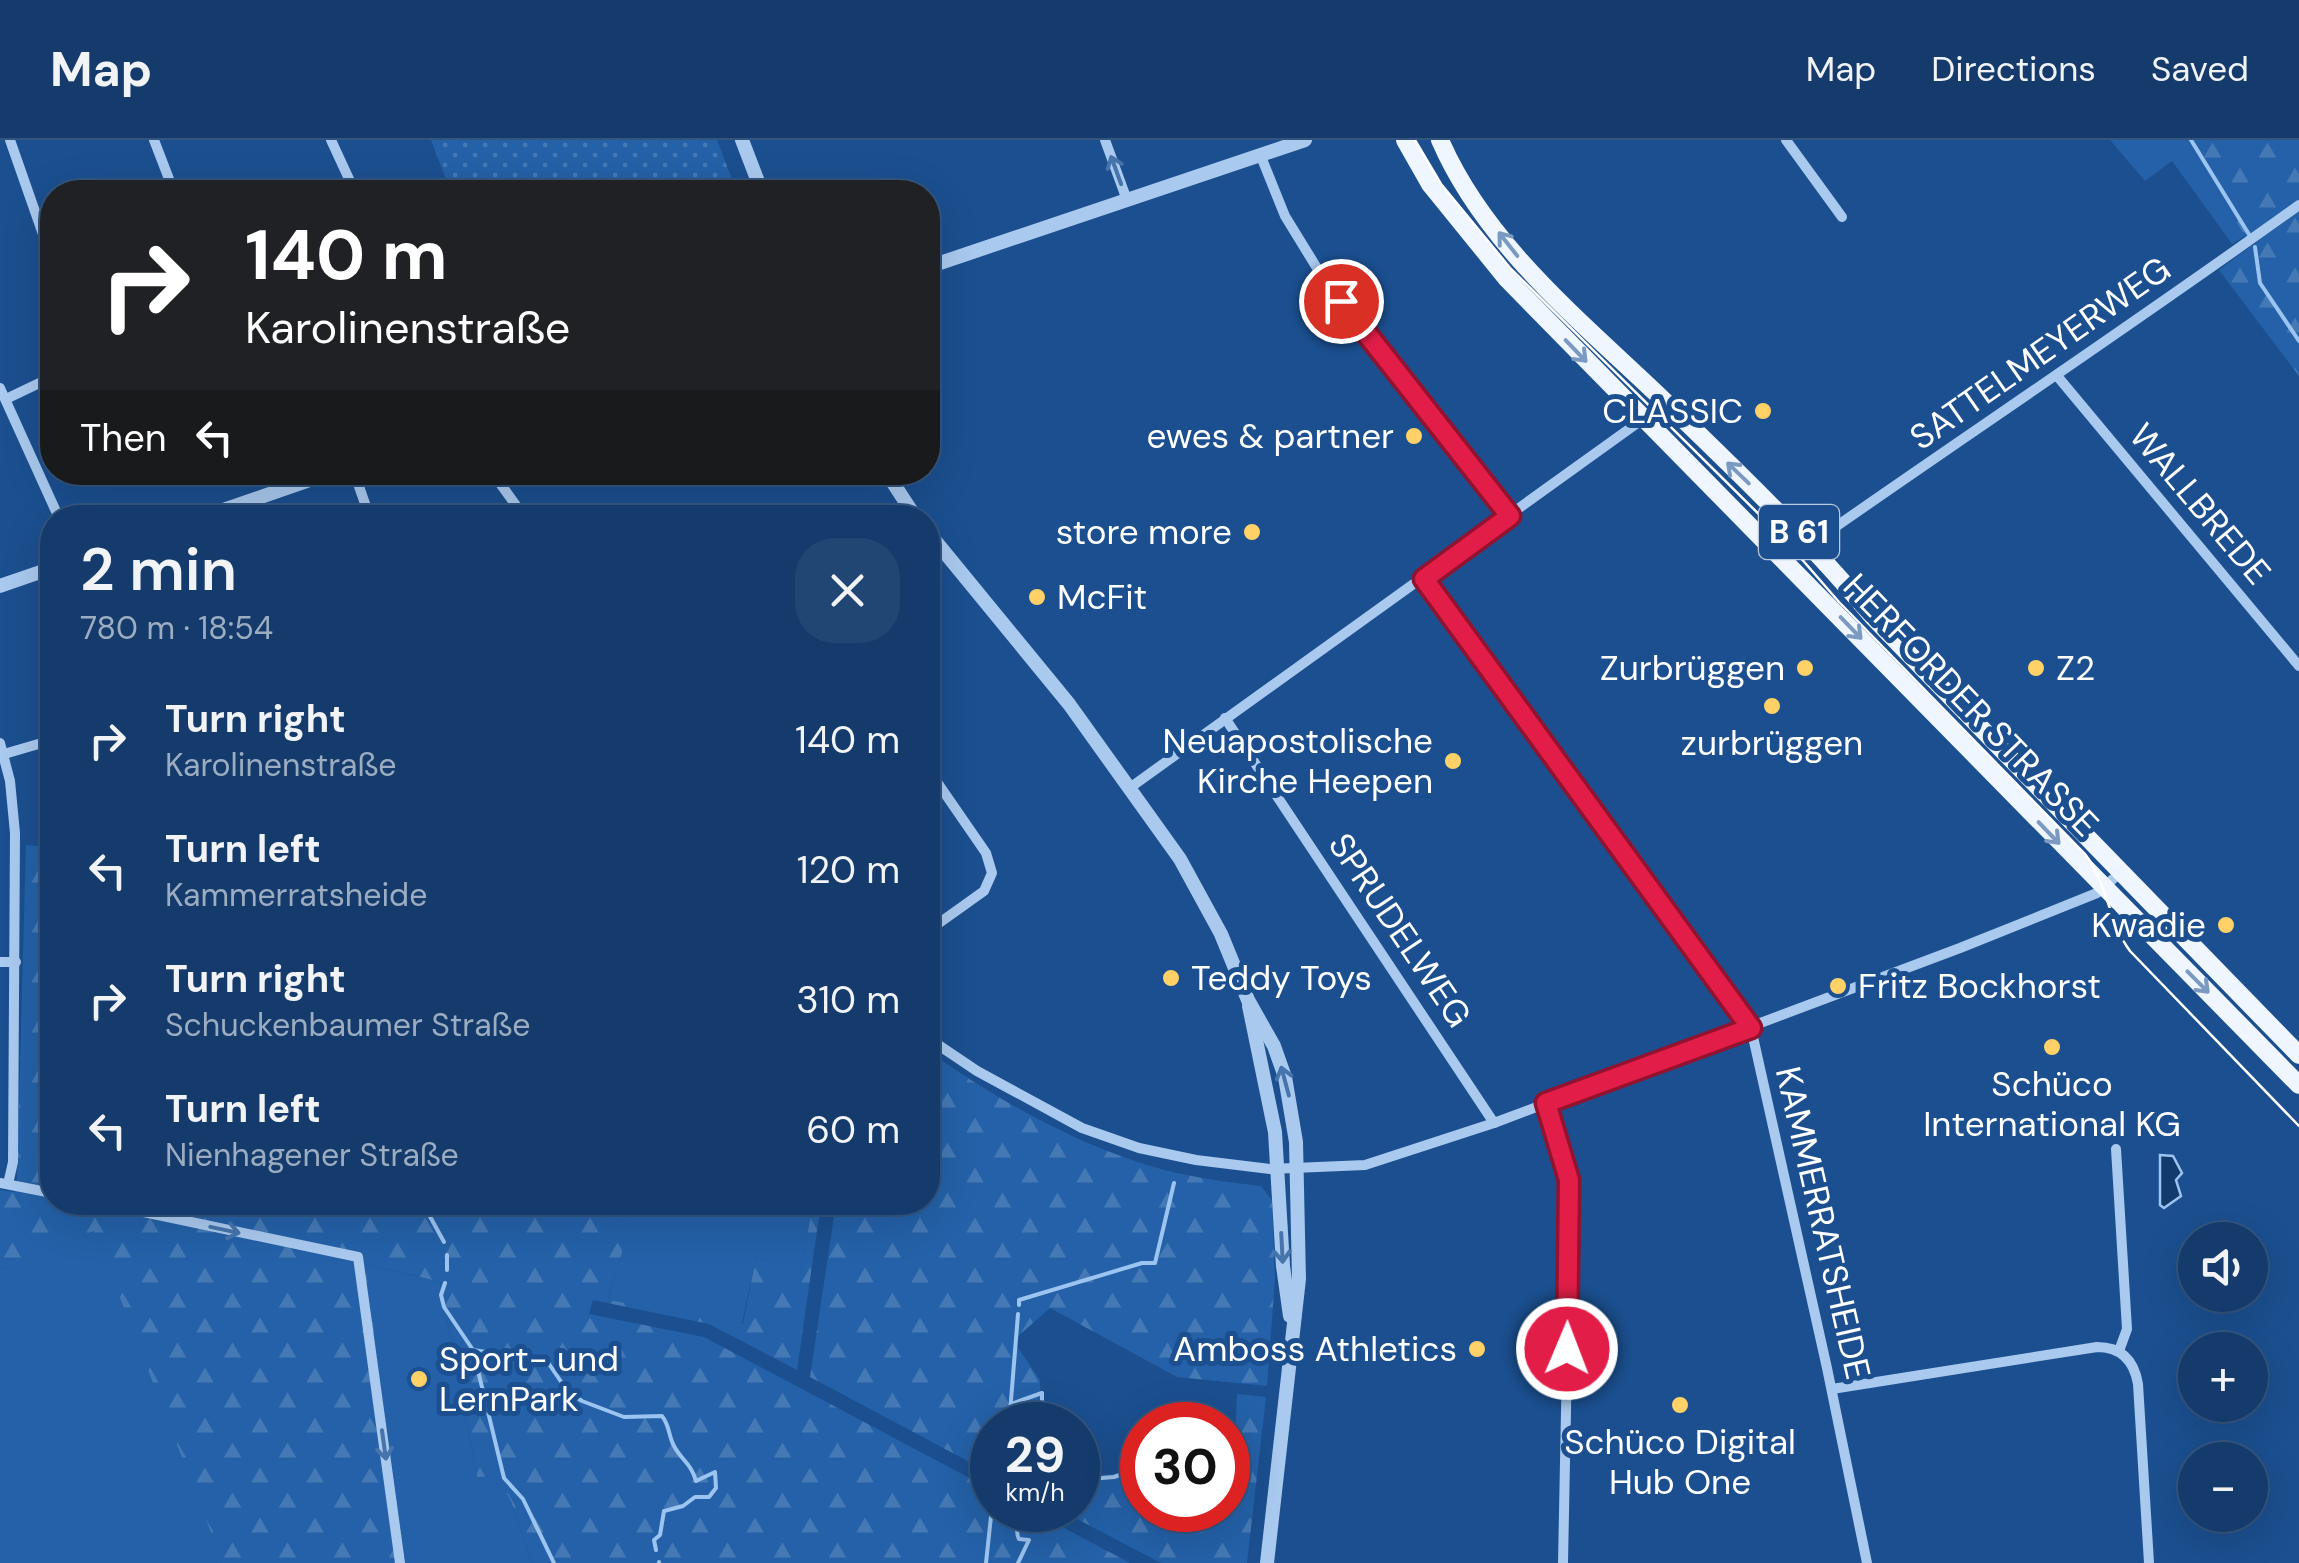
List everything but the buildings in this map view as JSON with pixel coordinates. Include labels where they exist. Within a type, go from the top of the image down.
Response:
[{"type":"main road","name":"HERFORDER STRASSE","points":[[1405,140],[1430,184],[1507,278],[2299,1085]]},
{"type":"main road","name":"HERFORDER STRASSE","points":[[1440,140],[1473,198],[1524,264],[1811,544],[1874,616],[2299,1055]]},
{"type":"main road","points":[[1784,558],[1811,544]]},
{"type":"street","points":[[10,140],[40,226]]},
{"type":"street","points":[[154,140],[169,180]]},
{"type":"street","points":[[331,140],[349,180]]},
{"type":"street","points":[[742,140],[757,180]]},
{"type":"street","points":[[1105,140],[1127,200]]},
{"type":"street","points":[[940,263],[1304,140]]},
{"type":"street","points":[[1786,140],[1842,217]]},
{"type":"street","points":[[1260,154],[1285,216],[1320,273],[1510,516]]},
{"type":"street","name":"SATTELMEYERWEG","points":[[1811,544],[2058,377],[2096,344],[2299,205]]},
{"type":"street","name":"WALLBREDE","points":[[2058,377],[2299,666]]},
{"type":"street","points":[[6,399],[40,383]]},
{"type":"street","points":[[0,388],[40,475]]},
{"type":"street","points":[[1131,787],[1642,419]]},
{"type":"street","points":[[256,505],[302,485]]},
{"type":"street","points":[[940,547],[1069,704],[1131,787],[1200,891],[1248,1000],[1269,1035],[1284,1077],[1298,1170],[1299,1279],[1267,1563]]},
{"type":"street","points":[[0,586],[40,572]]},
{"type":"street","name":"KAMMERRATSHEIDE","points":[[1424,579],[1751,1028],[1867,1563]]},
{"type":"street","name":"SPRUDELWEG","points":[[1226,718],[1494,1123]]},
{"type":"street","points":[[40,742],[1,750],[15,832],[16,962],[14,1162],[4,1184],[40,1192]]},
{"type":"street","points":[[940,786],[986,852],[992,873],[984,891],[940,922]]},
{"type":"street","points":[[940,1046],[1082,1128],[1165,1155],[1298,1170],[1376,1163],[1751,1028],[2050,913],[2104,888],[2120,872]]},
{"type":"street","points":[[0,962],[16,962]]},
{"type":"street","points":[[1248,1000],[1270,1104],[1283,1266],[1292,1326]]},
{"type":"street","points":[[1546,1103],[1569,1180],[1563,1563]]},
{"type":"street","points":[[2116,1148],[2127,1329],[2118,1351]]},
{"type":"street","points":[[158,1215],[358,1257],[400,1563]]},
{"type":"street","points":[[1832,1389],[2097,1346],[2118,1351],[2129,1360],[2136,1376],[2149,1563]]},
{"type":"green space","points":[[431,140],[717,140],[732,180],[446,180]]},
{"type":"green space","points":[[2110,140],[2186,140],[2245,236],[2232,244],[2172,161],[2145,181]]},
{"type":"green space","points":[[2186,140],[2299,140],[2299,200],[2246,238]]},
{"type":"green space","points":[[2299,210],[2299,376],[2219,270]]},
{"type":"green space","points":[[26,845],[40,846],[40,1215],[594,1215],[631,1225],[608,1299],[743,1324],[756,1257],[801,1267],[811,1215],[819,1215],[797,1370],[709,1324],[593,1300],[589,1314],[704,1337],[970,1478],[970,1532],[1072,1532],[1130,1563],[533,1563],[510,1499],[477,1477],[440,1282],[366,1264],[405,1563],[222,1563],[94,1232],[0,1270],[0,1190],[15,1192]]},
{"type":"green space","points":[[940,1059],[1026,1113],[1078,1139],[1180,1174],[1261,1186],[1272,1200],[1275,1279],[1267,1386],[1177,1377],[1050,1308],[1017,1337],[1016,1345],[1040,1380],[1040,1402],[970,1402],[970,1462],[810,1377],[834,1215],[940,1215]]},
{"type":"green space","points":[[593,1215],[811,1215],[801,1268],[756,1257],[742,1324],[608,1300],[630,1225]]},
{"type":"green space","points":[[94,1231],[222,1563],[0,1563],[0,1270]]},
{"type":"green space","name":"Sport- und LernPark","points":[[365,1264],[440,1282],[477,1477],[497,1476],[510,1499],[533,1563],[405,1563]]},
{"type":"green space","points":[[1237,1394],[1266,1397],[1247,1563],[1161,1563],[1100,1531],[1100,1474],[1120,1472],[1120,1532],[1250,1532],[1250,1402],[1237,1402]]},
{"type":"shaded area","points":[[2160,1155],[2173,1156],[2182,1173],[2176,1180],[2181,1196],[2164,1208],[2160,1205]]},
{"type":"waterway","points":[[2191,140],[2250,236]]},
{"type":"waterway","points":[[2255,247],[2260,283],[2299,341]]},
{"type":"waterway","points":[[1019,1305],[1019,1300],[1142,1263],[1155,1263],[1174,1183]]},
{"type":"waterway","points":[[429,1215],[444,1242]]},
{"type":"waterway","points":[[447,1255],[447,1270]]},
{"type":"waterway","points":[[445,1283],[441,1295],[444,1307],[473,1350],[504,1478],[523,1499],[554,1563]]},
{"type":"waterway","points":[[1011,1402],[1018,1314]]},
{"type":"waterway","points":[[473,1350],[547,1361],[568,1392],[582,1401],[624,1417],[662,1416],[674,1446],[696,1481],[715,1472],[716,1488],[709,1497],[695,1497],[683,1506],[664,1511],[660,1535],[654,1540],[656,1550]]},
{"type":"waterway","points":[[1017,1402],[1042,1393],[1042,1402]]},
{"type":"waterway","points":[[1100,1478],[1120,1475]]},
{"type":"waterway","points":[[986,1563],[989,1532]]},
{"type":"waterway","points":[[1018,1532],[1019,1539],[1029,1540],[1018,1563]]},
{"type":"tram line","points":[[1415,140],[1441,184],[1511,269],[1786,541],[1839,602],[2085,854],[2130,951],[2299,1126]]},
{"type":"place","name":"CLASSIC","points":[[1763,411]]},
{"type":"place","name":"ewes & partner","points":[[1414,436]]},
{"type":"place","name":"store more","points":[[1252,532]]},
{"type":"place","name":"McFit","points":[[1037,597]]},
{"type":"place","name":"Zurbrüggen","points":[[1805,668]]},
{"type":"place","name":"Z2","points":[[2036,668]]},
{"type":"place","name":"zurbrüggen","points":[[1772,706]]},
{"type":"place","name":"Neuapostolische Kirche Heepen","points":[[1453,761]]},
{"type":"place","name":"Kwadie","points":[[2226,925]]},
{"type":"place","name":"Teddy Toys","points":[[1171,978]]},
{"type":"place","name":"Fritz Bockhorst","points":[[1838,986]]},
{"type":"place","name":"Schüco International KG","points":[[2052,1047]]},
{"type":"place","name":"Amboss Athletics","points":[[1477,1349]]},
{"type":"place","name":"Sport- und LernPark","points":[[419,1379]]},
{"type":"place","name":"Schüco Digital Hub One","points":[[1680,1405]]},
{"type":"route","points":[[1341,301],[1510,516],[1424,579],[1751,1028],[1546,1103],[1569,1180],[1567,1349]]}]
